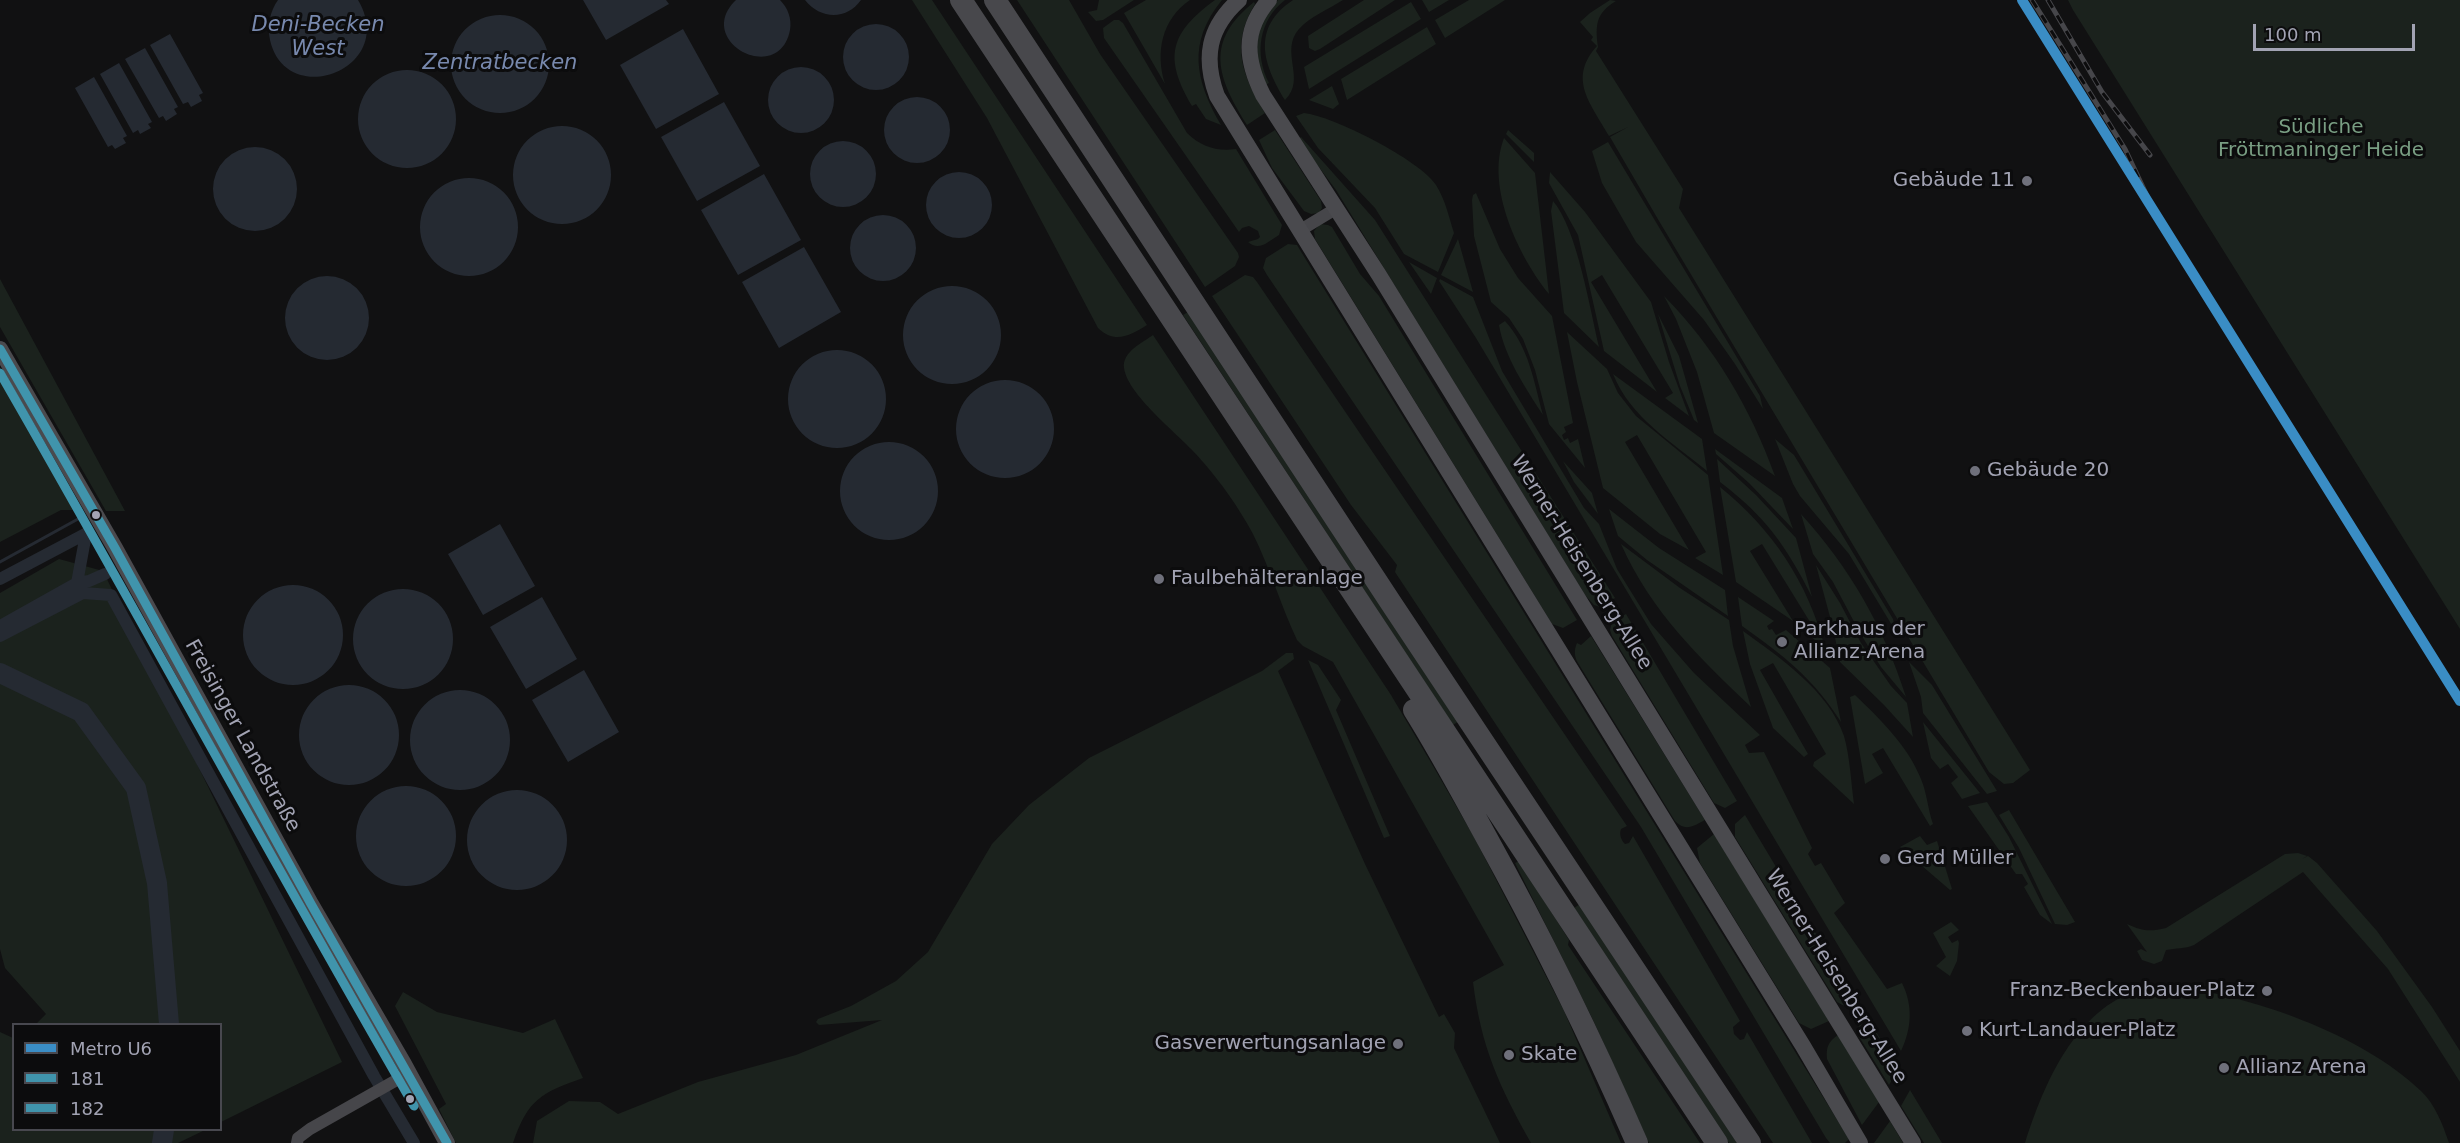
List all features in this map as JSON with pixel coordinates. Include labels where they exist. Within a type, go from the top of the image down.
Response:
[{"type":"highway","points":[[961,0],[1717,1143]]},
{"type":"highway","points":[[995,0],[1391,603],[1750,1143]]},
{"type":"highway","points":[[1350,586],[1354,617],[1421,720],[1518,894],[1600,1057],[1637,1143]]},
{"type":"street","points":[[1239,0],[1218,25],[1209,52],[1210,78],[1217,96],[1803,1046],[1860,1143]]},
{"type":"street","name":"Werner-Heisenberg-Allee","points":[[1269,0],[1253,26],[1249,56],[1252,70],[1263,95],[1337,208],[1913,1143]]},
{"type":"street","points":[[1299,231],[1337,208]]},
{"type":"street","name":"Freisinger Landstraße","points":[[0,349],[115,548],[310,904],[409,1073],[447,1143]]},
{"type":"street","points":[[297,1143],[298,1138],[310,1129],[409,1073]]},
{"type":"green space","points":[[912,0],[932,0],[1147,325],[1122,337],[1110,336],[1098,328],[987,118]]},
{"type":"green space","points":[[1017,0],[1069,0],[1100,54],[1238,253],[1239,257],[1235,266],[1205,287]]},
{"type":"green space","points":[[1099,0],[1134,0],[1103,20],[1096,21],[1088,12],[1097,10]]},
{"type":"green space","points":[[1146,0],[1190,0],[1173,17],[1163,37],[1161,60],[1165,84],[1124,13]]},
{"type":"green space","points":[[1215,0],[1222,0],[1203,31],[1199,47],[1199,62],[1205,93],[1221,125],[1206,119],[1196,104],[1192,106],[1177,73],[1175,60],[1180,35],[1200,12]]},
{"type":"green space","points":[[1278,0],[1285,0],[1269,17],[1262,38],[1262,61],[1269,83],[1265,85],[1258,62],[1258,40],[1264,19]]},
{"type":"green space","points":[[1293,0],[1343,0],[1320,13],[1299,29],[1291,47],[1294,83],[1285,100],[1277,87],[1267,60],[1266,34],[1271,22]]},
{"type":"green space","points":[[1364,0],[1395,0],[1320,49],[1315,51],[1309,48],[1308,36]]},
{"type":"green space","points":[[1422,0],[1449,0],[1429,12]]},
{"type":"green space","points":[[1469,0],[1505,0],[1445,38],[1435,20]]},
{"type":"green space","points":[[1610,0],[1616,1],[1604,10],[1598,20],[1598,47],[1596,51],[1683,189],[1679,208],[2030,770],[2013,783],[2004,784],[1989,772],[1659,221],[1610,137],[1628,127],[1609,136],[1589,102],[1583,81],[1584,69],[1588,58],[1597,46],[1591,40],[1593,37],[1580,22]]},
{"type":"green space","name":"Südliche Fröttmaninger Heide","points":[[2068,0],[2460,0],[2460,629],[2073,10]]},
{"type":"green space","points":[[1254,2],[1243,33],[1242,60],[1250,86],[1265,113],[1247,125],[1228,91],[1220,60],[1228,31],[1238,17]]},
{"type":"green space","points":[[1411,2],[1421,19],[1309,89],[1304,67]]},
{"type":"green space","points":[[1114,20],[1123,23],[1187,133],[1209,147],[1222,150],[1236,149],[1282,225],[1279,235],[1256,246],[1248,242],[1260,237],[1258,231],[1249,226],[1242,228],[1239,232],[1104,38],[1103,28]]},
{"type":"green space","points":[[1427,27],[1436,44],[1347,100],[1341,79]]},
{"type":"green space","points":[[1332,86],[1339,104],[1333,109],[1309,100]]},
{"type":"green space","points":[[1304,113],[1335,122],[1375,141],[1413,164],[1436,185],[1454,233],[1438,272],[1404,254],[1375,208],[1318,148],[1296,116]]},
{"type":"green space","points":[[1275,130],[1321,201],[1322,208],[1319,213],[1311,214],[1304,211],[1272,168],[1259,140]]},
{"type":"green space","points":[[1508,130],[1534,153],[1534,162],[1506,134]]},
{"type":"green space","points":[[1301,137],[1375,220],[1615,598],[1600,607],[1594,605],[1585,595],[1336,190],[1298,139]]},
{"type":"green space","points":[[1504,138],[1535,173],[1549,294],[1527,261],[1508,220],[1499,178],[1499,157]]},
{"type":"green space","points":[[1608,142],[1760,396],[1763,409],[1704,320],[1636,242],[1602,183],[1592,151]]},
{"type":"green space","points":[[1550,172],[1585,212],[1651,302],[1669,362],[1689,416],[1665,398],[1673,393],[1602,275],[1591,282],[1657,392],[1604,351],[1578,235],[1549,183]]},
{"type":"green space","points":[[1476,193],[1500,249],[1518,278],[1552,316],[1573,423],[1564,427],[1566,432],[1562,435],[1564,440],[1568,438],[1570,443],[1578,439],[1585,468],[1549,424],[1535,370],[1523,339],[1509,318],[1491,302],[1474,236],[1472,200]]},
{"type":"green space","points":[[1553,201],[1569,230],[1576,249],[1599,347],[1564,313],[1551,211]]},
{"type":"green space","points":[[1320,224],[1332,227],[1360,274],[1379,296],[1577,620],[1563,628],[1552,624],[1315,239],[1314,231]]},
{"type":"green space","points":[[1458,239],[1473,292],[1441,275]]},
{"type":"green space","points":[[1288,244],[1297,245],[1849,1139],[1845,1143],[1830,1143],[1826,1138],[1641,827],[1267,275],[1263,268],[1266,258]]},
{"type":"green space","points":[[1409,262],[1437,278],[1431,294]]},
{"type":"green space","points":[[1245,275],[1253,277],[1257,282],[1627,826],[1621,829],[1622,841],[1625,844],[1629,843],[1633,836],[1740,1021],[1733,1027],[1734,1034],[1740,1040],[1744,1039],[1747,1032],[1812,1143],[1773,1143],[1395,572],[1397,565],[1351,505],[1212,296]]},
{"type":"green space","points":[[0,279],[125,511],[106,511],[0,327]]},
{"type":"green space","points":[[1440,279],[1473,297],[1502,371],[1584,508],[1599,524],[1617,569],[1651,624],[1694,673],[1760,735],[1745,745],[1749,753],[1764,752],[1812,848],[1808,854],[1815,866],[1821,863],[1845,903],[1834,913],[1887,989],[1902,983],[1906,991],[1910,1017],[1901,1051],[1476,338],[1439,281]]},
{"type":"green space","points":[[1664,296],[1699,336],[1729,380],[1754,426],[1775,476],[1714,433],[1697,372],[1676,319]]},
{"type":"green space","points":[[1188,312],[1459,721],[1453,725],[1183,315]]},
{"type":"green space","points":[[1658,314],[1679,356],[1698,423],[1694,420],[1680,386]]},
{"type":"green space","points":[[1505,321],[1525,353],[1543,415],[1516,372],[1506,348],[1499,325]]},
{"type":"green space","points":[[1567,332],[1607,369],[1618,393],[1636,416],[1708,475],[1723,575],[1695,558],[1706,552],[1637,435],[1625,442],[1689,550],[1660,534],[1603,488]]},
{"type":"green space","points":[[1153,335],[1391,695],[1433,766],[1474,837],[1564,1011],[1621,1143],[1531,1143],[1493,1066],[1476,1005],[1473,982],[1504,965],[1333,662],[1303,646],[1297,640],[1248,524],[1203,462],[1135,392],[1128,379],[1124,362],[1134,348]]},
{"type":"green space","points":[[1613,374],[1702,439],[1707,471],[1641,416],[1620,389]]},
{"type":"green space","points":[[0,375],[76,510],[61,510],[0,542]]},
{"type":"green space","points":[[1775,439],[1794,455],[1893,619],[1896,632],[1849,554],[1800,496]]},
{"type":"green space","points":[[1715,449],[1782,498],[1793,529],[1749,483],[1716,454]]},
{"type":"green space","points":[[1717,459],[1756,495],[1796,538],[1812,597],[1784,547],[1774,534],[1750,508],[1720,482]]},
{"type":"green space","points":[[1563,461],[1592,493],[1598,514],[1574,482]]},
{"type":"green space","points":[[1720,487],[1756,521],[1786,558],[1809,601],[1825,648],[1800,628],[1810,622],[1762,544],[1750,551],[1793,621],[1736,582]]},
{"type":"green space","points":[[1609,509],[1659,548],[1725,590],[1728,616],[1647,560],[1618,536]]},
{"type":"green space","points":[[1801,514],[1819,534],[1864,600],[1887,646],[1906,697],[1881,667],[1833,582],[1813,554]]},
{"type":"green space","points":[[1621,544],[1680,588],[1729,620],[1733,646],[1751,707],[1695,651],[1662,612],[1633,569]]},
{"type":"green space","points":[[59,559],[103,571],[342,1062],[222,1122],[222,1023],[37,1023],[46,1014],[5,968],[0,949],[0,593]]},
{"type":"green space","points":[[1816,565],[1861,643],[1891,686],[1907,703],[1913,737],[1840,662]]},
{"type":"green space","points":[[1738,597],[1774,621],[1767,626],[1769,630],[1772,629],[1776,635],[1786,630],[1830,668],[1841,722],[1809,680],[1771,647],[1742,626]]},
{"type":"green space","points":[[1626,614],[1737,801],[1725,808],[1714,803],[1612,636],[1610,630],[1612,622]]},
{"type":"green space","points":[[1743,631],[1801,676],[1827,704],[1844,736],[1854,804],[1813,766],[1814,762],[1826,754],[1773,663],[1760,670],[1808,754],[1804,757],[1773,728],[1750,664]]},
{"type":"green space","points":[[1591,636],[1705,820],[1686,827],[1675,821],[1577,660],[1575,648],[1577,643],[1581,645]]},
{"type":"green space","points":[[1286,653],[1293,653],[1294,659],[1278,671],[1365,864],[1439,1017],[1444,1014],[1455,1033],[1454,1048],[1500,1143],[533,1143],[537,1121],[569,1101],[600,1102],[618,1114],[698,1082],[796,1055],[882,1020],[819,1025],[816,1022],[896,981],[928,952],[992,844],[1029,805],[1089,758],[1262,671]]},
{"type":"green space","points":[[1308,660],[1318,665],[1341,700],[1336,710],[1390,836],[1384,838]]},
{"type":"green space","points":[[1909,662],[1932,685],[1997,791],[1987,794],[1923,713],[1921,697]]},
{"type":"green space","points":[[1855,695],[1909,755],[1923,784],[1933,824],[1930,826],[1883,748],[1872,754],[1883,773],[1865,784],[1850,697]]},
{"type":"green space","points":[[1923,722],[1980,793],[1962,799],[1951,783],[1958,777],[1948,764],[1940,769],[1931,758]]},
{"type":"green space","points":[[1987,802],[2009,837],[2052,924],[2040,915],[2024,887],[2028,884],[2022,874],[2016,874],[1968,806]]},
{"type":"green space","points":[[2009,810],[2075,922],[2067,925],[2055,924],[2019,848],[1999,815]]},
{"type":"green space","points":[[1745,815],[1859,1004],[1848,1008],[1837,1002],[1735,837],[1735,824]]},
{"type":"green space","points":[[1714,834],[1829,1021],[1811,1029],[1799,1023],[1700,863],[1697,848]]},
{"type":"green space","points":[[1920,836],[1927,845],[1937,841],[1952,889],[1950,890],[1900,847]]},
{"type":"green space","points":[[2298,853],[2307,856],[2302,859],[2308,856],[2317,863],[2377,931],[2432,1007],[2460,1051],[2460,1082],[2388,969],[2303,872],[2194,945],[2166,950],[2162,961],[2154,964],[2142,960],[2137,951],[2141,949],[2147,952],[2127,924],[2146,930],[2166,928],[2285,854]]},
{"type":"green space","points":[[1519,861],[1569,940],[1568,945],[1700,1143],[1649,1143],[1593,1020],[1515,863]]},
{"type":"green space","points":[[1580,904],[1737,1143],[1729,1143],[1574,908]]},
{"type":"green space","points":[[1951,922],[1959,930],[1948,937],[1952,943],[1958,940],[1959,943],[1957,961],[1950,976],[1936,966],[1946,957],[1933,933]]},
{"type":"green space","name":"Allianz Arena","points":[[2168,986],[2199,990],[2268,1008],[2302,1020],[2368,1052],[2396,1070],[2426,1096],[2438,1115],[2449,1143],[2025,1143],[2053,1074],[2065,1051],[2080,1031],[2098,1013],[2118,999],[2141,989]]},
{"type":"green space","points":[[403,992],[437,1012],[523,1033],[555,1019],[583,1078],[556,1088],[538,1100],[524,1116],[513,1143],[456,1143],[439,1109],[446,1104],[395,1006]]},
{"type":"green space","points":[[1868,1018],[1898,1069],[1889,1085],[1858,1035],[1859,1025]]},
{"type":"green space","points":[[0,1032],[12,1038],[12,1131],[203,1131],[178,1143],[0,1143]]},
{"type":"green space","points":[[1838,1035],[1879,1102],[1862,1125],[1827,1059],[1828,1045]]},
{"type":"green space","points":[[1910,1090],[1942,1143],[1924,1143],[1901,1106]]},
{"type":"green space","points":[[1890,1121],[1903,1143],[1874,1143]]},
{"type":"water","name":"Deni-Becken West","points":[[278,0],[358,0],[367,24],[364,45],[352,62],[335,72],[316,77],[296,73],[280,61],[270,40],[270,19]]},
{"type":"water","points":[[583,0],[666,0],[669,4],[606,40]]},
{"type":"water","points":[[736,0],[780,0],[783,3],[790,18],[790,30],[783,47],[771,55],[757,56],[743,52],[731,43],[725,30],[726,15]]},
{"type":"water","points":[[805,0],[861,0],[848,12],[833,15],[818,11]]},
{"type":"water","name":"Zentratbecken","points":[[500,15],[510,16],[527,23],[541,37],[548,54],[548,74],[541,91],[527,105],[510,112],[500,113],[490,112],[473,105],[459,91],[452,74],[451,64],[452,54],[459,37],[473,23],[490,16]]},
{"type":"water","points":[[876,24],[889,27],[899,34],[906,44],[909,57],[906,70],[899,80],[889,87],[876,90],[863,87],[853,80],[846,70],[843,57],[846,44],[853,34],[863,27]]},
{"type":"water","points":[[683,29],[719,94],[656,129],[620,65]]},
{"type":"water","points":[[170,34],[203,93],[199,95],[202,101],[191,107],[188,102],[183,104],[150,45]]},
{"type":"water","points":[[145,48],[178,107],[174,109],[177,114],[166,121],[163,116],[159,118],[125,59]]},
{"type":"water","points":[[119,63],[152,122],[148,124],[151,128],[140,134],[138,130],[133,133],[100,74]]},
{"type":"water","points":[[801,67],[814,70],[824,77],[831,87],[834,100],[831,113],[824,123],[814,130],[801,133],[788,130],[778,123],[771,113],[768,100],[771,87],[778,77],[788,70]]},
{"type":"water","points":[[407,70],[417,71],[434,78],[448,92],[455,109],[455,129],[448,146],[434,160],[417,167],[407,168],[397,167],[380,160],[366,146],[359,129],[358,119],[359,109],[366,92],[380,78],[397,71]]},
{"type":"water","points":[[94,77],[127,136],[123,138],[126,143],[115,149],[112,145],[108,147],[75,88]]},
{"type":"water","points":[[917,97],[930,100],[940,107],[947,117],[950,130],[947,143],[940,153],[930,160],[917,163],[904,160],[894,153],[887,143],[884,130],[887,117],[894,107],[904,100]]},
{"type":"water","points":[[724,102],[760,166],[697,201],[661,137]]},
{"type":"water","points":[[562,126],[581,130],[596,141],[607,156],[611,175],[607,194],[596,209],[581,220],[562,224],[543,220],[528,209],[517,194],[513,175],[517,156],[528,141],[543,130]]},
{"type":"water","points":[[843,141],[856,144],[866,151],[873,161],[876,174],[873,187],[866,197],[856,204],[843,207],[830,204],[820,197],[813,187],[810,174],[813,161],[820,151],[830,144]]},
{"type":"water","points":[[255,147],[271,150],[285,159],[294,173],[297,189],[294,205],[285,219],[271,228],[255,231],[239,228],[225,219],[216,205],[213,189],[216,173],[225,159],[239,150]]},
{"type":"water","points":[[959,172],[972,175],[982,182],[989,192],[992,205],[989,218],[982,228],[972,235],[959,238],[946,235],[936,228],[929,218],[926,205],[929,192],[936,182],[946,175]]},
{"type":"water","points":[[764,174],[801,240],[738,275],[701,210]]},
{"type":"water","points":[[469,178],[479,179],[496,186],[510,200],[517,217],[517,237],[510,254],[496,268],[479,275],[469,276],[459,275],[442,268],[428,254],[421,237],[420,227],[421,217],[428,200],[442,186],[459,179]]},
{"type":"water","points":[[883,215],[896,218],[906,225],[913,235],[916,248],[913,261],[906,271],[896,278],[883,281],[870,278],[860,271],[853,261],[850,248],[853,235],[860,225],[870,218]]},
{"type":"water","points":[[804,247],[841,312],[779,348],[742,282]]},
{"type":"water","points":[[327,276],[343,279],[357,288],[366,302],[369,318],[366,334],[357,348],[343,357],[327,360],[311,357],[297,348],[288,334],[285,318],[288,302],[297,288],[311,279]]},
{"type":"water","points":[[952,286],[962,287],[979,294],[993,308],[1000,325],[1000,345],[993,362],[979,376],[962,383],[952,384],[942,383],[925,376],[911,362],[904,345],[903,335],[904,325],[911,308],[925,294],[942,287]]},
{"type":"water","points":[[837,350],[847,351],[864,358],[878,372],[885,389],[885,409],[878,426],[864,440],[847,447],[837,448],[827,447],[810,440],[796,426],[789,409],[788,399],[789,389],[796,372],[810,358],[827,351]]},
{"type":"water","points":[[1005,380],[1015,381],[1032,388],[1046,402],[1053,419],[1053,439],[1046,456],[1032,470],[1015,477],[1005,478],[995,477],[978,470],[964,456],[957,439],[956,429],[957,419],[964,402],[978,388],[995,381]]},
{"type":"water","points":[[889,442],[899,443],[916,450],[930,464],[937,481],[937,501],[930,518],[916,532],[899,539],[889,540],[879,539],[862,532],[848,518],[841,501],[840,491],[841,481],[848,464],[862,450],[879,443]]},
{"type":"water","points":[[500,524],[535,586],[483,615],[448,554]]},
{"type":"water","points":[[293,585],[321,593],[335,607],[343,635],[335,663],[321,677],[293,685],[265,677],[251,663],[243,635],[251,607],[265,593]]},
{"type":"water","points":[[403,589],[431,597],[445,611],[453,639],[445,667],[431,681],[403,689],[375,681],[361,667],[353,639],[361,611],[375,597]]},
{"type":"water","points":[[542,597],[577,659],[526,689],[490,627]]},
{"type":"water","points":[[584,670],[619,732],[568,762],[532,700]]},
{"type":"water","points":[[349,685],[377,693],[391,707],[399,735],[391,763],[377,777],[349,785],[321,777],[307,763],[299,735],[307,707],[321,693]]},
{"type":"water","points":[[460,690],[488,698],[502,712],[510,740],[502,768],[488,782],[460,790],[432,782],[418,768],[410,740],[418,712],[432,698]]},
{"type":"water","points":[[406,786],[434,794],[448,808],[456,836],[448,864],[434,878],[406,886],[378,878],[364,864],[356,836],[364,808],[378,794]]},
{"type":"water","points":[[517,790],[545,798],[559,812],[567,840],[559,868],[545,882],[517,890],[489,882],[475,868],[467,840],[475,812],[489,798]]},
{"type":"waterway","points":[[0,562],[78,519]]},
{"type":"waterway","points":[[0,579],[87,533]]},
{"type":"waterway","points":[[77,583],[86,534]]},
{"type":"waterway","points":[[0,626],[77,583],[105,574]]},
{"type":"waterway","points":[[0,636],[83,593],[111,595],[374,1076],[414,1143]]},
{"type":"waterway","points":[[0,673],[81,712],[136,788],[157,883],[169,1023]]},
{"type":"waterway","points":[[162,1143],[164,1131]]},
{"type":"railway","points":[[2032,0],[2125,149],[2158,219]]},
{"type":"railway","points":[[2048,0],[2102,92],[2150,155]]},
{"type":"metro line","name":"U6","points":[[2022,0],[2460,701]]},
{"type":"transit line","name":"181","points":[[0,349],[115,548],[311,904],[447,1143]]},
{"type":"transit line","name":"182","points":[[0,373],[414,1106]]},
{"type":"place","name":"Gebäude 11","points":[[2027,181]]},
{"type":"place","name":"Gebäude 20","points":[[1975,471]]},
{"type":"place","name":"Faulbehälteranlage","points":[[1159,579]]},
{"type":"place","name":"Parkhaus der Allianz-Arena","points":[[1782,642]]},
{"type":"place","name":"Gerd Müller","points":[[1885,859]]},
{"type":"place","name":"Franz-Beckenbauer-Platz","points":[[2267,991]]},
{"type":"place","name":"Kurt-Landauer-Platz","points":[[1967,1031]]},
{"type":"place","name":"Gasverwertungsanlage","points":[[1398,1044]]},
{"type":"place","name":"Skate","points":[[1509,1055]]},
{"type":"place","name":"Allianz Arena","points":[[2224,1068]]}]
